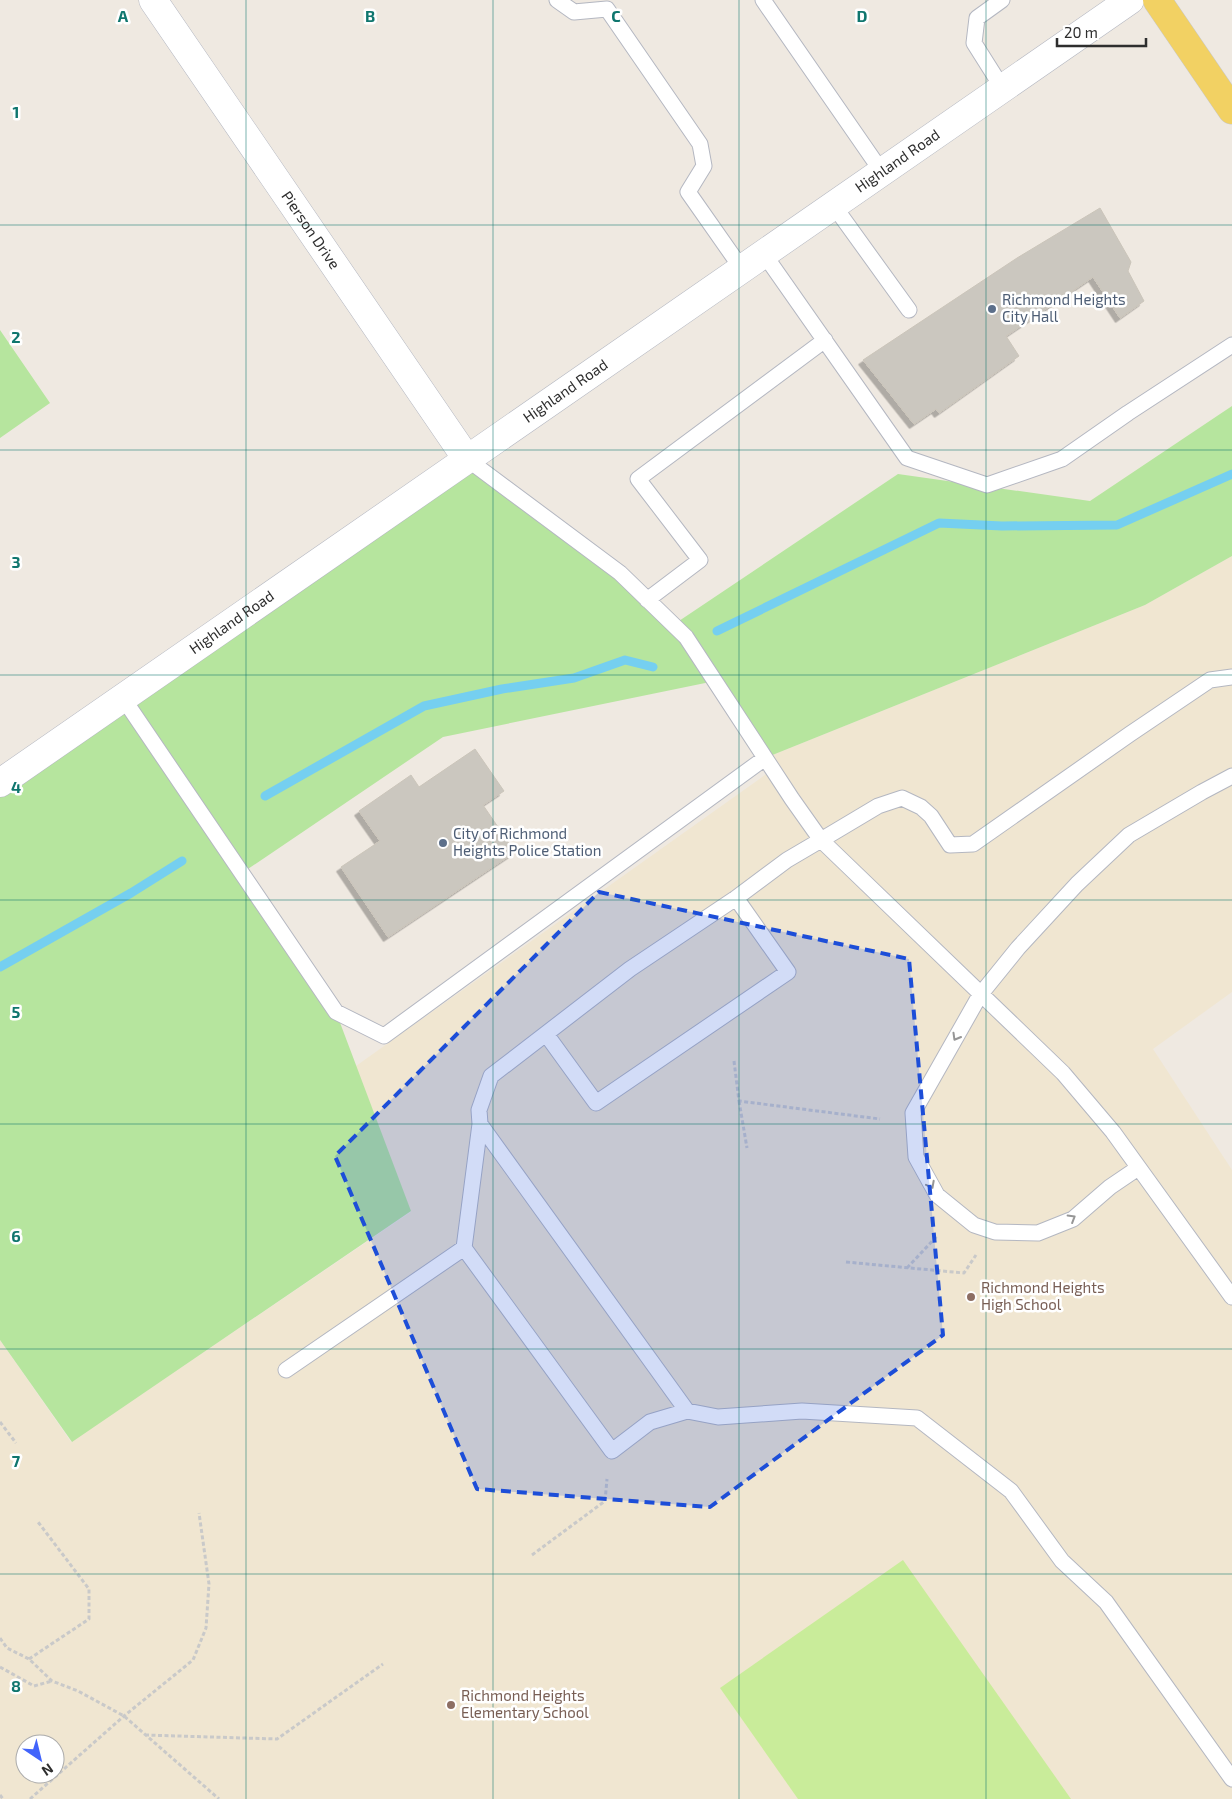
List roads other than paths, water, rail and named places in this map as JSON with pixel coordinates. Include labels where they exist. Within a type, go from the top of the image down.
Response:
[{"type":"main road","points":[[1157,0],[1228,95]]},
{"type":"street","name":"Pierson Drive","points":[[153,0],[467,460]]},
{"type":"street","name":"Highland Road","points":[[0,783],[1130,0]]},
{"type":"lane","points":[[557,0],[574,12],[606,9],[700,144],[704,166],[688,192],[742,269]]},
{"type":"lane","points":[[763,0],[882,172]]},
{"type":"lane","points":[[1002,0],[977,18],[974,43],[1003,89]]},
{"type":"lane","points":[[834,206],[909,310]]},
{"type":"lane","points":[[764,254],[907,458],[986,485],[1062,460],[1128,413],[1232,345]]},
{"type":"lane","points":[[647,600],[700,560],[638,479],[825,340]]},
{"type":"lane","points":[[467,460],[620,573],[686,637],[820,840],[1063,1073],[1113,1132],[1232,1297]]},
{"type":"lane","points":[[1232,677],[1210,680],[973,844],[950,845],[931,816],[921,807],[902,798],[878,806],[787,860],[736,898],[630,970],[491,1076],[479,1110],[480,1124],[464,1248],[612,1451],[650,1422],[687,1411],[718,1417],[802,1412],[917,1418],[1011,1491],[1062,1561],[1106,1602],[1232,1779]]},
{"type":"lane","points":[[123,698],[336,1012],[384,1036],[765,758]]},
{"type":"lane","points":[[1138,1168],[1110,1187],[1073,1219],[1038,1233],[996,1232],[974,1225],[937,1195],[916,1157],[913,1113],[980,995],[1018,948],[1077,884],[1129,835],[1232,776]]},
{"type":"lane","points":[[546,1034],[596,1103],[788,972],[736,898]]},
{"type":"lane","points":[[480,1124],[687,1411]]},
{"type":"lane","points":[[286,1370],[464,1248]]},
{"type":"waterway","points":[[717,631],[939,523],[1002,526],[1117,525],[1232,474]]},
{"type":"waterway","points":[[265,796],[424,706],[502,689],[574,678],[625,660],[653,667]]},
{"type":"waterway","points":[[0,967],[131,893],[182,861]]},
{"type":"place","name":"Richmond Heights City Hall","points":[[992,309]]},
{"type":"place","name":"City of Richmond Heights Police Station","points":[[443,843]]},
{"type":"place","name":"Richmond Heights High School","points":[[971,1297]]},
{"type":"place","name":"Richmond Heights Elementary School","points":[[451,1705]]}]
